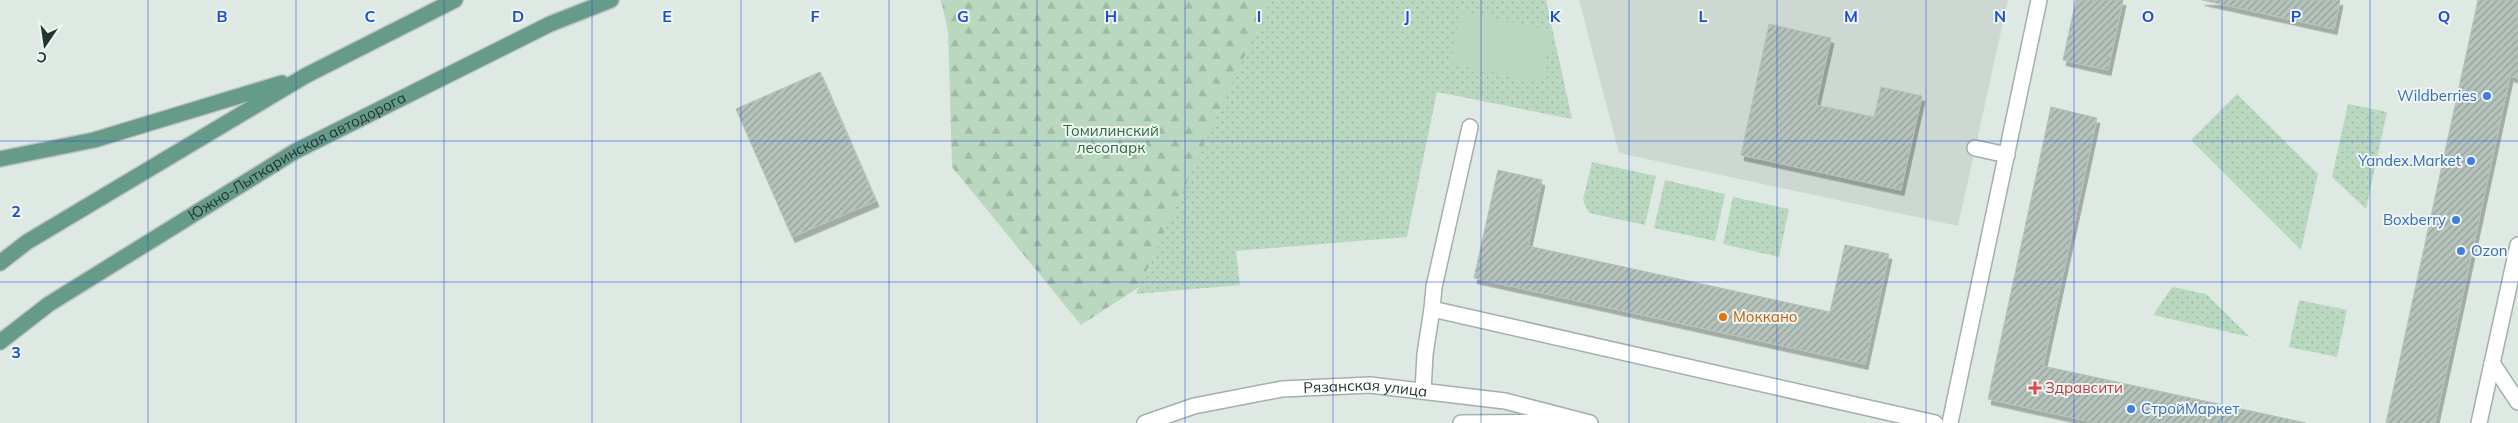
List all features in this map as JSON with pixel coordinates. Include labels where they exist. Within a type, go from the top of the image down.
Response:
[{"type":"main road","points":[[0,263],[27,242],[305,76],[455,0]]},
{"type":"main road","name":"Южно-Лыткаринская автодорога","points":[[0,342],[49,304],[294,152],[550,24],[610,0]]},
{"type":"main road","points":[[0,159],[94,140],[305,76]]},
{"type":"street","points":[[1950,423],[2040,0]]},
{"type":"street","points":[[1423,391],[1424,354],[1434,288],[1470,127]]},
{"type":"street","points":[[1975,148],[2007,155]]},
{"type":"street","points":[[2479,423],[2518,245]]},
{"type":"street","points":[[1432,310],[1935,423]]},
{"type":"street","points":[[2492,363],[2518,402]]},
{"type":"street","name":"Рязанская улица","points":[[1145,423],[1194,406],[1282,389],[1370,385],[1505,401],[1589,423]]},
{"type":"street","name":"Рязанская улица","points":[[1461,423],[1589,423]]},
{"type":"shaded area","points":[[1579,0],[2008,0],[1958,226],[1619,153]]},
{"type":"green space","name":"Томилинский лесопарк","points":[[941,0],[1426,0],[1214,238],[1081,325],[952,167],[948,31]]},
{"type":"green space","points":[[1270,0],[1546,0],[1572,119],[1437,92],[1407,237],[1236,251],[1240,285],[1136,294]]},
{"type":"green space","points":[[1462,11],[1552,31],[1541,83],[1451,63]]},
{"type":"green space","points":[[2237,94],[2318,174],[2301,250],[2191,140]]},
{"type":"green space","points":[[2348,104],[2387,112],[2366,209],[2332,177]]},
{"type":"green space","points":[[1592,162],[1656,176],[1645,225],[1589,213],[1583,200]]},
{"type":"green space","points":[[1665,180],[1725,194],[1715,241],[1654,228]]},
{"type":"green space","points":[[1733,197],[1789,209],[1779,257],[1723,244]]},
{"type":"green space","points":[[2172,287],[2206,294],[2250,337],[2153,315]]},
{"type":"green space","points":[[2299,300],[2347,310],[2337,357],[2289,347]]},
{"type":"building","points":[[2076,0],[2123,0],[2108,70],[2063,60]]},
{"type":"building","points":[[2202,0],[2340,0],[2334,29]]},
{"type":"building","points":[[2478,0],[2518,0],[2518,78],[2510,76],[2435,423],[2386,423]]},
{"type":"building","points":[[1769,24],[1831,38],[1816,105],[1874,117],[1881,87],[1922,96],[1901,190],[1741,155]]},
{"type":"building","points":[[820,72],[876,201],[792,237],[736,109]]},
{"type":"building","points":[[2051,107],[2097,118],[2043,366],[2306,423],[2097,423],[1988,399]]},
{"type":"building","points":[[1498,170],[1542,180],[1528,246],[1830,312],[1845,245],[1889,254],[1865,364],[1474,278]]},
{"type":"place","name":"Wildberries","points":[[2487,96]]},
{"type":"place","name":"Yandex.Market","points":[[2471,161]]},
{"type":"place","name":"Boxberry","points":[[2456,220]]},
{"type":"place","name":"Ozon","points":[[2461,251]]},
{"type":"place","name":"Моккано","points":[[1723,317]]},
{"type":"place","name":"Здравсити","points":[[2035,388]]},
{"type":"place","name":"СтройМаркет","points":[[2131,409]]}]
